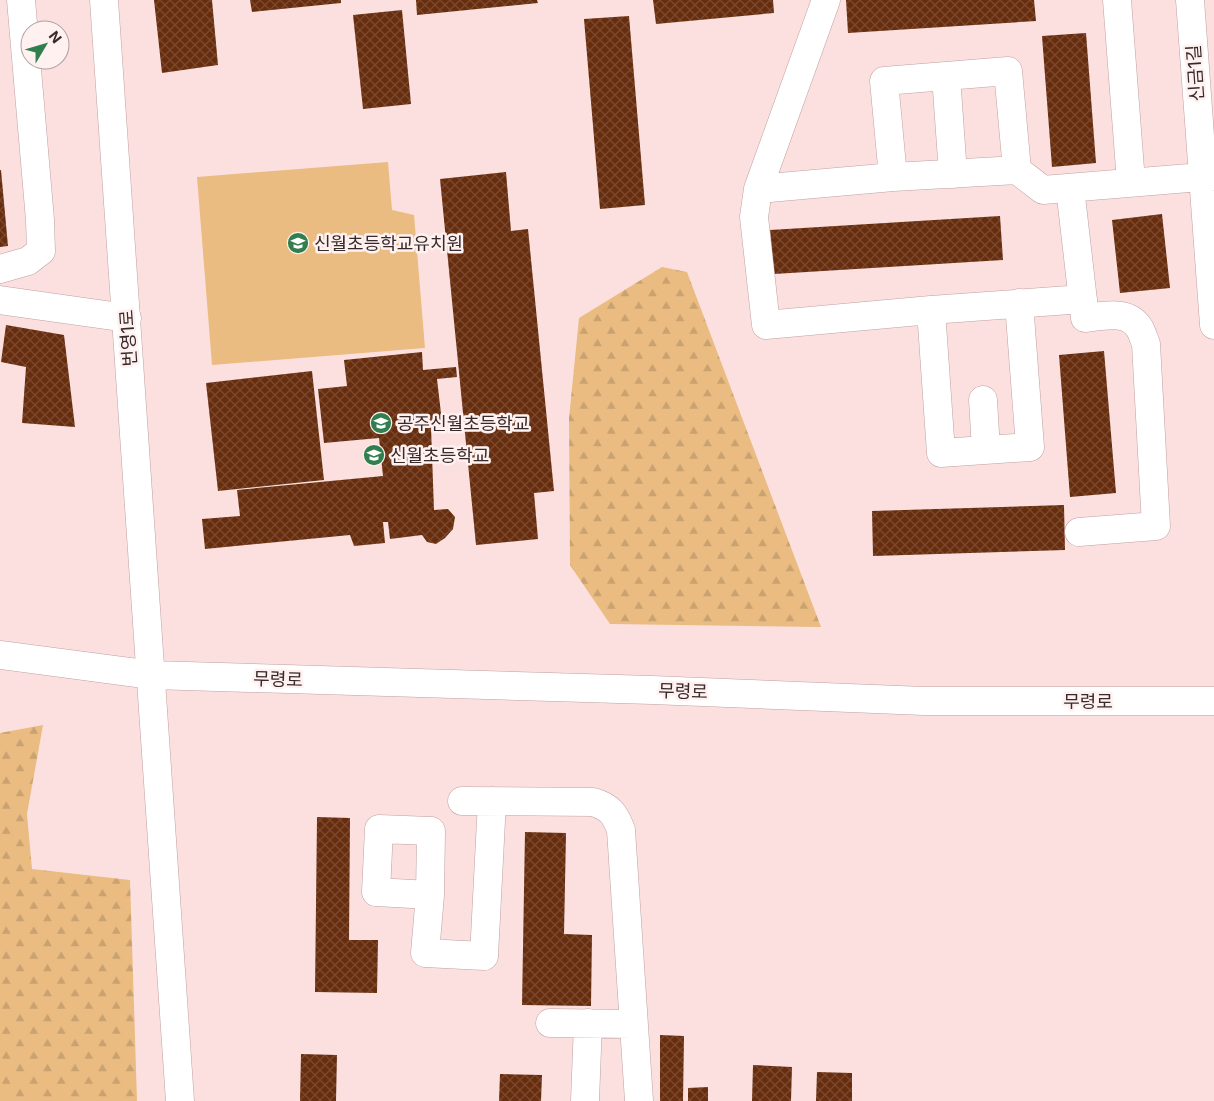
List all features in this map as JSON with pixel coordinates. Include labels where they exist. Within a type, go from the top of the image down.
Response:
[{"type":"main road","points":[[0,269],[28,261],[41,251],[21,0]]},
{"type":"main road","name":"번영1로","points":[[104,0],[152,675]]},
{"type":"main road","points":[[826,0],[758,189],[754,217],[766,325],[1083,299]]},
{"type":"main road","points":[[1117,0],[1131,182]]},
{"type":"main road","name":"신금1길","points":[[1190,0],[1208,176],[1214,325]]},
{"type":"main road","points":[[893,177],[884,81],[1008,71],[1017,170]]},
{"type":"main road","points":[[946,76],[953,174]]},
{"type":"main road","points":[[758,189],[893,177],[1017,170],[1043,190],[1208,176]]},
{"type":"main road","points":[[1070,188],[1085,318],[1117,315],[1128,318],[1140,328],[1146,344],[1156,526],[1079,532]]},
{"type":"main road","points":[[0,300],[126,318]]},
{"type":"main road","points":[[931,310],[941,453],[1030,447],[1019,303]]},
{"type":"main road","points":[[983,400],[986,450]]},
{"type":"main road","name":"무령로","points":[[0,655],[152,675],[652,690],[924,701],[1214,701]]},
{"type":"main road","points":[[152,675],[180,1101]]},
{"type":"main road","points":[[462,801],[593,802],[602,805],[616,816],[621,830],[639,1101]]},
{"type":"main road","points":[[430,895],[425,953],[484,956],[492,801]]},
{"type":"main road","points":[[550,1022],[634,1024]]},
{"type":"main road","points":[[585,1101],[588,1023]]},
{"type":"green space","points":[[388,162],[392,210],[414,215],[425,348],[212,365],[197,177]]},
{"type":"green space","points":[[662,267],[687,272],[821,627],[610,624],[570,565],[569,418],[579,318]]},
{"type":"green space","points":[[43,725],[27,814],[32,869],[130,880],[137,1101],[0,1101],[0,733]]},
{"type":"building","points":[[154,0],[212,0],[218,65],[162,73]]},
{"type":"building","points":[[250,0],[341,0],[341,3],[252,12]]},
{"type":"building","points":[[416,0],[537,0],[538,3],[417,15]]},
{"type":"building","points":[[653,0],[773,0],[774,13],[656,24]]},
{"type":"building","points":[[846,0],[1034,0],[1036,21],[848,33]]},
{"type":"building","points":[[402,10],[411,104],[363,109],[353,15]]},
{"type":"building","points":[[629,16],[645,205],[600,209],[584,19]]},
{"type":"building","points":[[1086,33],[1096,163],[1052,167],[1042,36]]},
{"type":"building","points":[[0,170],[8,246],[0,247]]},
{"type":"building","points":[[506,172],[511,231],[528,229],[554,491],[534,493],[538,539],[476,545],[440,179]]},
{"type":"building","points":[[1162,214],[1170,288],[1120,293],[1112,220]]},
{"type":"building","points":[[1000,216],[1003,260],[774,274],[770,230]]},
{"type":"building","points":[[6,325],[64,335],[75,427],[22,423],[26,367],[1,362]]},
{"type":"building","points":[[1104,351],[1116,493],[1070,497],[1059,355]]},
{"type":"building","points":[[422,352],[423,370],[456,367],[457,377],[437,379],[442,422],[431,427],[434,510],[448,509],[455,517],[453,529],[445,538],[436,544],[427,542],[422,535],[390,539],[388,522],[383,522],[385,543],[354,546],[350,535],[205,549],[202,519],[240,516],[237,490],[383,476],[379,438],[324,443],[318,389],[347,386],[344,360]]},
{"type":"building","points":[[312,371],[324,480],[218,491],[206,383]]},
{"type":"building","points":[[1064,505],[1065,550],[873,556],[872,511]]},
{"type":"building","points":[[317,817],[350,818],[349,940],[378,940],[377,993],[315,992]]},
{"type":"building","points":[[525,832],[566,833],[564,934],[592,935],[591,1006],[522,1005]]},
{"type":"building","points":[[660,1035],[684,1036],[683,1101],[660,1101]]},
{"type":"building","points":[[301,1054],[337,1055],[336,1101],[300,1101]]},
{"type":"building","points":[[753,1065],[792,1067],[791,1101],[752,1101]]},
{"type":"building","points":[[817,1072],[852,1073],[852,1101],[816,1101]]},
{"type":"building","points":[[500,1074],[542,1075],[541,1101],[499,1101]]},
{"type":"building","points":[[708,1087],[708,1101],[688,1101],[688,1088]]},
{"type":"place","name":"신월초등학교유치원","points":[[298,243]]},
{"type":"place","name":"공주신월초등학교","points":[[381,423]]},
{"type":"place","name":"신월초등학교","points":[[374,455]]}]
